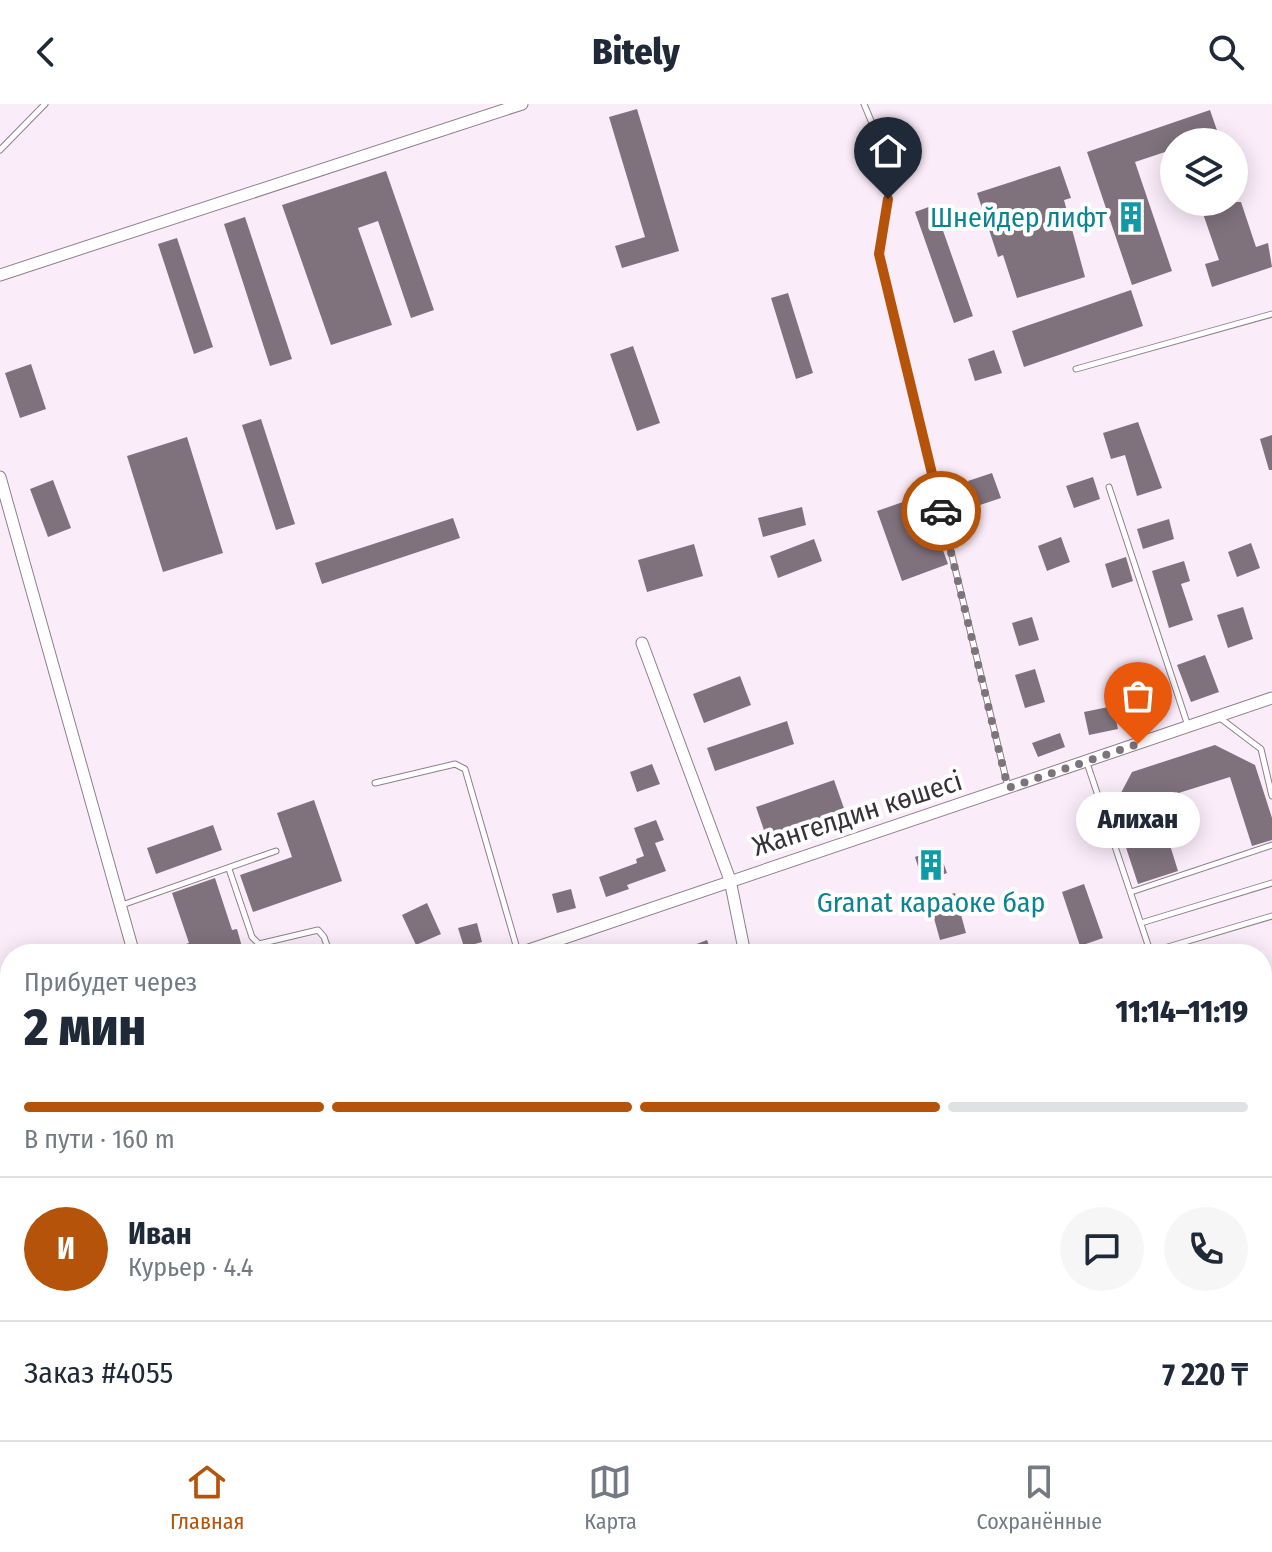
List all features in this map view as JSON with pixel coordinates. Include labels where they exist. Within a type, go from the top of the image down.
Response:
[{"type":"street","points":[[0,275],[522,104]]},
{"type":"street","points":[[0,477],[131,944]]},
{"type":"street","points":[[642,643],[730,880],[743,944]]},
{"type":"street","name":"Жангелдин көшесі","points":[[546,944],[1272,698]]},
{"type":"lane","points":[[0,150],[45,104]]},
{"type":"lane","points":[[864,104],[892,171],[879,254],[1008,788]]},
{"type":"lane","points":[[1076,369],[1272,314]]},
{"type":"lane","points":[[1109,487],[1189,726]]},
{"type":"lane","points":[[1218,716],[1261,749],[1272,796]]},
{"type":"lane","points":[[1087,762],[1148,944]]},
{"type":"lane","points":[[375,783],[455,764],[465,769],[514,944]]},
{"type":"lane","points":[[1131,892],[1272,845]]},
{"type":"lane","points":[[121,905],[276,851]]},
{"type":"lane","points":[[229,869],[252,937],[259,944],[318,930],[326,944]]},
{"type":"lane","points":[[1141,923],[1272,883]]},
{"type":"lane","points":[[1180,944],[1272,916]]},
{"type":"building","points":[[637,109],[679,251],[622,268],[615,246],[645,237],[609,117]]},
{"type":"building","name":"Шнейдер лифт","points":[[1210,110],[1216,128],[1160,128],[1160,154],[1135,162],[1172,271],[1132,285],[1087,152]]},
{"type":"building","points":[[1060,166],[1071,198],[1064,200],[1085,277],[1017,298],[1003,255],[998,257],[977,193]]},
{"type":"building","points":[[386,171],[434,310],[411,318],[378,221],[358,228],[392,325],[331,345],[282,205]]},
{"type":"building","points":[[934,205],[973,316],[954,323],[915,212]]},
{"type":"building","points":[[1204,216],[1246,216],[1256,247],[1268,243],[1272,267],[1212,287],[1205,264],[1219,260]]},
{"type":"building","points":[[245,217],[292,359],[270,366],[224,224]]},
{"type":"building","points":[[177,238],[213,347],[194,354],[158,244]]},
{"type":"building","points":[[1131,290],[1143,326],[1024,367],[1012,331]]},
{"type":"building","points":[[788,293],[813,373],[796,379],[771,298]]},
{"type":"building","points":[[633,346],[660,423],[637,431],[610,354]]},
{"type":"building","points":[[994,350],[1002,373],[975,381],[968,359]]},
{"type":"building","points":[[31,364],[46,409],[20,418],[5,373]]},
{"type":"building","points":[[261,419],[295,524],[276,530],[242,425]]},
{"type":"building","points":[[1138,422],[1162,488],[1137,496],[1125,455],[1111,459],[1103,433]]},
{"type":"building","points":[[1272,435],[1272,470],[1269,470],[1260,439]]},
{"type":"building","points":[[187,437],[223,553],[163,572],[127,456]]},
{"type":"building","points":[[992,473],[1001,498],[977,506],[968,481]]},
{"type":"building","points":[[1093,477],[1100,499],[1074,508],[1066,486]]},
{"type":"building","points":[[53,480],[71,528],[48,537],[30,489]]},
{"type":"building","points":[[923,495],[948,564],[902,581],[877,511]]},
{"type":"building","points":[[802,507],[806,525],[763,537],[758,518]]},
{"type":"building","points":[[453,518],[460,538],[322,584],[315,563]]},
{"type":"building","points":[[1169,519],[1174,539],[1143,549],[1137,529]]},
{"type":"building","points":[[1061,537],[1070,562],[1047,571],[1038,546]]},
{"type":"building","points":[[814,539],[822,561],[778,578],[770,556]]},
{"type":"building","points":[[1251,543],[1260,568],[1237,577],[1228,552]]},
{"type":"building","points":[[694,544],[703,576],[647,592],[638,560]]},
{"type":"building","points":[[1126,557],[1133,581],[1112,588],[1105,564]]},
{"type":"building","points":[[1184,561],[1190,581],[1181,584],[1193,620],[1169,628],[1152,571]]},
{"type":"building","points":[[1243,607],[1253,639],[1228,648],[1217,615]]},
{"type":"building","points":[[1032,617],[1039,640],[1019,646],[1012,623]]},
{"type":"building","points":[[1205,655],[1219,692],[1191,702],[1177,665]]},
{"type":"building","points":[[1035,669],[1045,702],[1025,708],[1015,675]]},
{"type":"building","points":[[740,676],[751,705],[704,723],[693,694]]},
{"type":"building","points":[[1144,686],[1150,706],[1131,710],[1126,691]]},
{"type":"building","points":[[1113,706],[1118,729],[1089,735],[1084,712]]},
{"type":"building","points":[[787,721],[794,744],[715,771],[707,748]]},
{"type":"building","points":[[1060,733],[1065,747],[1038,757],[1032,743]]},
{"type":"building","points":[[1215,745],[1255,765],[1272,818],[1272,840],[1252,846],[1230,777],[1156,800],[1178,871],[1138,884],[1113,808],[1132,772]]},
{"type":"building","points":[[652,764],[660,784],[637,792],[630,772]]},
{"type":"building","points":[[834,780],[846,814],[768,842],[756,807]]},
{"type":"building","points":[[314,800],[342,881],[253,912],[240,875],[292,857],[277,813]]},
{"type":"building","points":[[656,820],[664,840],[655,843],[666,871],[627,885],[629,889],[606,897],[599,877],[637,863],[636,859],[644,856],[634,828]]},
{"type":"building","points":[[213,825],[222,850],[156,874],[147,848]]},
{"type":"building","name":"Granat караоке бар","points":[[938,848],[947,873],[923,882],[915,857]]},
{"type":"building","points":[[215,878],[232,930],[237,929],[241,944],[186,944],[189,943],[172,893]]},
{"type":"building","points":[[1084,884],[1103,938],[1079,944],[1062,892]]},
{"type":"building","points":[[571,889],[576,908],[557,913],[552,894]]},
{"type":"building","points":[[955,893],[966,933],[940,940],[929,900]]},
{"type":"building","points":[[427,903],[441,934],[416,944],[402,915]]},
{"type":"building","points":[[477,923],[482,942],[463,944],[458,928]]},
{"type":"way so far","points":[[941,511],[1008,788],[1138,744]]},
{"type":"place","name":"Шнейдер лифт","points":[[1131,217]]},
{"type":"place","name":"Алихан","points":[[1138,744]]},
{"type":"place","name":"Granat караоке бар","points":[[931,865]]},
{"type":"route","points":[[888,199],[879,254],[941,511]]}]
